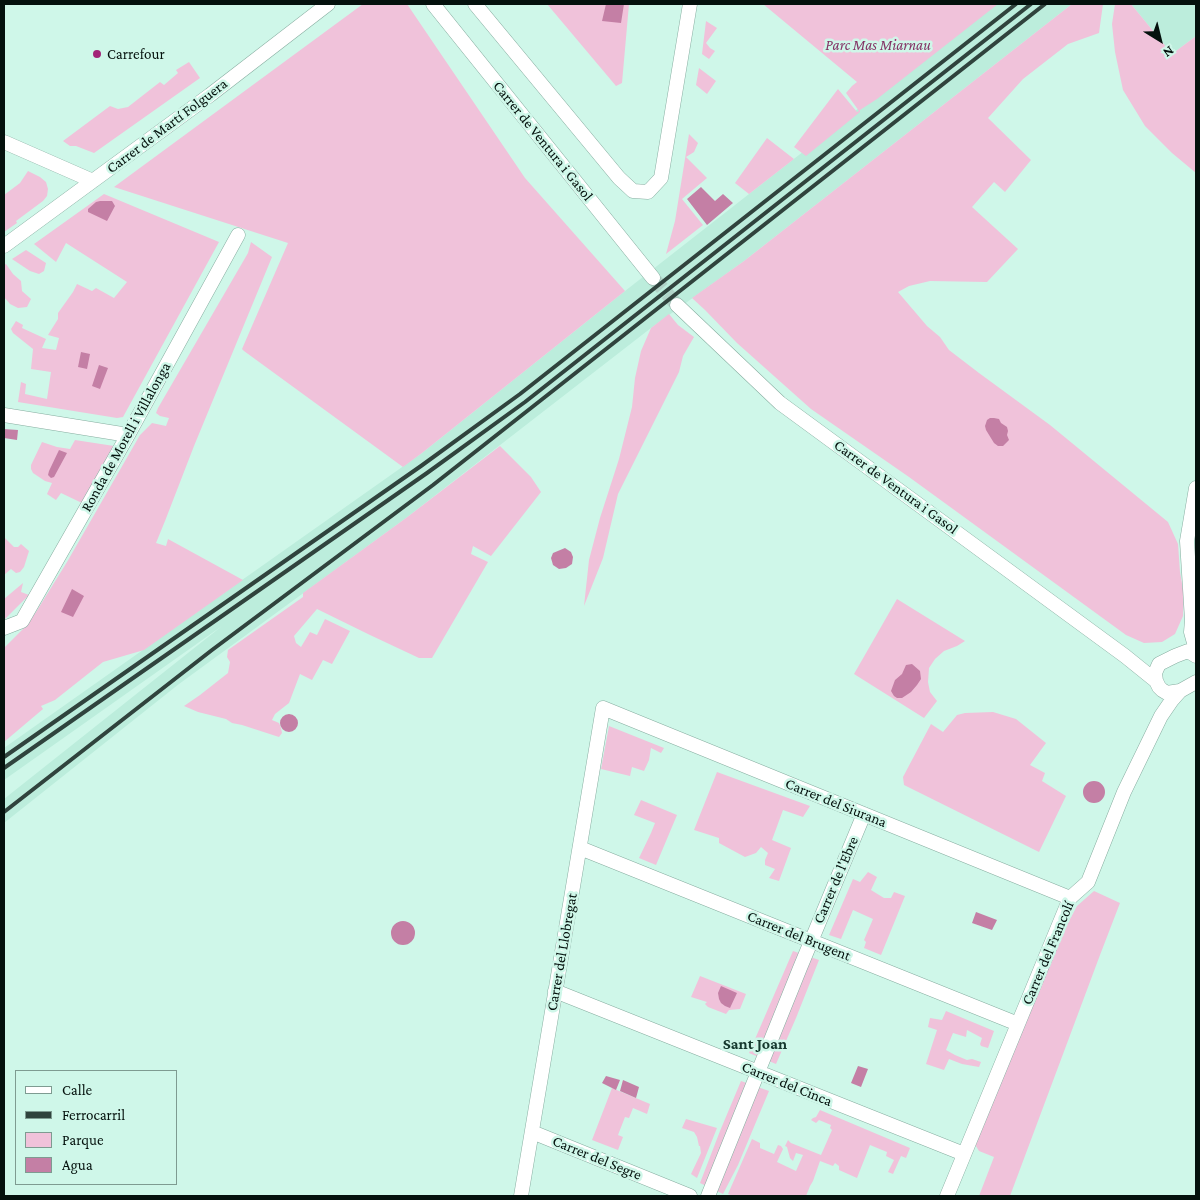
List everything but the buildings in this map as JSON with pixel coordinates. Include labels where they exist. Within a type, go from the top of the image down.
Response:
[{"type":"street","name":"Carrer de Martí Folguera","points":[[4,246],[210,95],[328,4]]},
{"type":"street","name":"Carrer de Ventura i Gasol","points":[[433,4],[653,278]]},
{"type":"street","points":[[475,4],[619,178],[633,191],[648,192],[660,178],[690,4]]},
{"type":"street","points":[[4,142],[93,181]]},
{"type":"street","name":"Ronda de Morell i Villalonga","points":[[4,628],[22,621],[128,435],[238,235]]},
{"type":"street","name":"Carrer de Ventura i Gasol","points":[[677,305],[780,402],[1125,656],[1159,686]]},
{"type":"street","points":[[4,414],[128,435]]},
{"type":"street","points":[[1159,664],[1192,647],[1187,541],[1196,488]]},
{"type":"street","name":"Carrer de Ventura i Gasol","points":[[1125,656],[1148,664],[1159,664]]},
{"type":"street","name":"Carrer del Francolí","points":[[1159,664],[1155,673],[1163,702],[1161,716]]},
{"type":"street","name":"Carrer del Francolí","points":[[947,1196],[1070,898],[1088,882],[1124,792],[1161,716],[1180,692],[1195,683]]},
{"type":"street","points":[[1159,686],[1167,693],[1180,692]]},
{"type":"street","name":"Carrer del Siurana","points":[[603,708],[1070,898]]},
{"type":"street","name":"Carrer del Llobregat","points":[[521,1196],[603,708]]},
{"type":"street","name":"Carrer de l'Ebre","points":[[708,1196],[864,814]]},
{"type":"street","name":"Carrer del Brugent","points":[[580,848],[1018,1024]]},
{"type":"street","name":"Carrer del Cinca","points":[[555,991],[964,1154]]},
{"type":"street","name":"Carrer del Segre","points":[[532,1132],[690,1196]]},
{"type":"shaded area","points":[[992,4],[1072,4],[744,261],[651,328],[406,518],[179,684],[4,823],[4,799],[222,626],[4,780],[4,748],[422,453],[625,291]]},
{"type":"shaded area","points":[[1131,4],[1196,4],[1196,36],[1172,54]]},
{"type":"green space","points":[[363,4],[407,4],[525,178],[625,291],[403,467],[242,349],[288,243],[114,187]]},
{"type":"green space","points":[[547,4],[629,4],[622,83],[616,86]]},
{"type":"green space","name":"Parc Mas Miarnau","points":[[763,4],[998,4],[877,99],[860,110],[860,112],[806,156],[794,147],[838,89],[857,112],[859,111],[846,93],[857,82]]},
{"type":"green space","points":[[1072,4],[1103,4],[1099,33],[1068,44],[1023,79],[988,118],[1031,160],[1005,192],[994,182],[972,207],[1018,249],[987,282],[930,281],[909,286],[898,292],[927,326],[940,337],[949,350],[1050,425],[1168,522],[1178,544],[1184,595],[1183,616],[1175,634],[1162,642],[1144,643],[1126,635],[909,477],[811,409],[737,343],[692,298],[744,261]]},
{"type":"green space","points":[[1115,4],[1131,4],[1172,54],[1196,36],[1196,173],[1172,153],[1145,126],[1123,90],[1115,52],[1112,24]]},
{"type":"green space","points":[[706,21],[717,28],[706,43],[715,51],[709,59],[702,54]]},
{"type":"green space","points":[[189,62],[200,78],[94,153],[76,146],[70,146],[63,141],[110,106],[118,109],[128,107],[160,82],[164,85],[178,73],[176,70]]},
{"type":"green space","points":[[699,68],[716,81],[707,94],[696,85]]},
{"type":"green space","points":[[689,134],[698,143],[694,152],[686,157],[707,178],[682,199],[703,225],[666,254],[675,221]]},
{"type":"green space","points":[[767,138],[794,159],[749,194],[735,183]]},
{"type":"green space","points":[[28,171],[46,182],[47,196],[4,232],[4,195],[20,183]]},
{"type":"green space","points":[[104,194],[219,242],[123,417],[117,418],[18,402],[21,382],[26,384],[25,394],[47,399],[51,372],[31,369],[33,349],[13,333],[11,329],[16,321],[23,325],[22,328],[46,339],[42,348],[56,350],[59,338],[48,335],[58,319],[58,313],[77,284],[92,291],[96,288],[114,298],[127,282],[66,243],[56,262],[34,244]]},
{"type":"green space","points":[[251,242],[272,257],[156,543],[166,546],[168,539],[243,580],[144,650],[103,662],[55,700],[41,706],[43,709],[4,742],[4,648],[25,627],[36,612],[140,435],[152,423],[166,426],[169,418],[156,413],[158,408],[248,253]]},
{"type":"green space","points":[[26,250],[46,263],[44,271],[39,274],[30,271],[12,259]]},
{"type":"green space","points":[[6,264],[21,281],[22,291],[31,299],[27,307],[18,308],[10,304],[4,297],[4,265]]},
{"type":"green space","points":[[669,314],[678,325],[694,337],[683,356],[679,372],[618,494],[603,558],[584,606],[589,560],[619,459],[632,407],[635,378],[641,351],[651,328]]},
{"type":"green space","points":[[75,440],[114,446],[82,503],[61,493],[56,500],[47,494],[52,483],[33,473],[31,469],[31,465],[42,442],[70,449]]},
{"type":"green space","points":[[500,446],[531,477],[541,492],[491,556],[473,546],[471,554],[488,562],[432,658],[419,658],[317,609],[294,636],[296,643],[301,647],[310,632],[317,635],[325,619],[350,631],[332,664],[323,660],[312,680],[300,674],[289,703],[275,714],[272,720],[279,723],[282,733],[279,737],[184,706],[228,673],[230,662],[227,657],[228,650],[303,597],[303,593]]},
{"type":"green space","points":[[4,537],[14,547],[18,547],[21,544],[29,551],[24,567],[20,572],[16,573],[11,569],[4,575]]},
{"type":"green space","points":[[23,583],[21,592],[29,595],[4,620],[4,599]]},
{"type":"green space","points":[[897,599],[965,641],[944,651],[929,668],[928,682],[930,692],[937,701],[924,718],[854,674]]},
{"type":"green space","points":[[993,712],[1016,719],[1046,743],[1030,765],[1045,773],[1042,781],[1066,796],[1039,852],[904,785],[903,777],[931,724],[943,732],[957,715]]},
{"type":"green space","points":[[609,726],[664,748],[661,753],[651,748],[649,760],[644,771],[632,767],[630,776],[601,769]]},
{"type":"green space","points":[[717,772],[810,806],[803,817],[783,810],[772,840],[791,848],[779,881],[769,878],[775,869],[765,865],[768,853],[761,847],[756,853],[745,857],[719,843],[719,838],[694,830]]},
{"type":"green space","points":[[641,800],[677,815],[656,865],[639,858],[655,823],[634,815]]},
{"type":"green space","points":[[868,872],[877,877],[871,890],[884,898],[891,898],[894,892],[905,896],[881,955],[864,948],[866,942],[864,940],[873,919],[853,910],[841,939],[829,935],[853,879],[860,882]]},
{"type":"green space","points":[[1094,891],[1120,903],[1010,1196],[979,1196],[994,1157],[979,1151],[976,1141],[1049,959],[1077,906]]},
{"type":"green space","points":[[793,951],[819,960],[776,1064],[749,1053]]},
{"type":"green space","points":[[700,976],[746,994],[740,1009],[729,1010],[726,1014],[708,1007],[705,1004],[707,1002],[691,997]]},
{"type":"green space","points":[[946,1011],[994,1031],[988,1048],[981,1046],[982,1038],[967,1030],[966,1037],[953,1033],[946,1050],[967,1060],[972,1059],[981,1062],[979,1067],[949,1059],[944,1070],[926,1064],[937,1030],[928,1027],[930,1018],[942,1020]]},
{"type":"green space","points":[[741,1081],[769,1091],[738,1165],[723,1194],[700,1183]]},
{"type":"green space","points":[[612,1088],[650,1104],[647,1114],[633,1108],[629,1118],[625,1117],[618,1135],[623,1137],[618,1150],[592,1140]]},
{"type":"green space","points":[[820,1110],[910,1148],[906,1158],[901,1156],[893,1174],[888,1172],[894,1160],[886,1156],[887,1152],[870,1145],[857,1178],[839,1170],[839,1166],[835,1163],[833,1166],[820,1161],[806,1196],[733,1196],[728,1194],[752,1139],[760,1143],[760,1148],[774,1154],[778,1145],[781,1146],[783,1149],[777,1162],[796,1171],[803,1155],[796,1153],[793,1161],[790,1158],[785,1146],[788,1140],[821,1155],[832,1130],[830,1128],[831,1125],[819,1120],[816,1123],[811,1120],[816,1117]]},
{"type":"green space","points":[[686,1119],[717,1128],[697,1178],[691,1174],[701,1153],[700,1146],[694,1132],[682,1128]]},
{"type":"water","points":[[606,4],[624,4],[621,23],[602,21]]},
{"type":"water","points":[[701,187],[715,201],[723,194],[733,203],[707,225],[687,199]]},
{"type":"water","points":[[100,201],[112,201],[115,206],[107,221],[88,212],[88,209]]},
{"type":"water","points":[[81,352],[90,354],[87,369],[78,367]]},
{"type":"water","points":[[99,365],[108,368],[100,389],[92,386]]},
{"type":"water","points":[[990,418],[999,419],[1007,427],[1009,440],[1003,446],[998,446],[994,443],[986,430],[987,420]]},
{"type":"water","points":[[4,429],[18,430],[17,440],[4,438]]},
{"type":"water","points":[[59,450],[67,453],[54,477],[51,478],[48,475],[49,471]]},
{"type":"water","points":[[565,548],[571,552],[573,557],[572,564],[566,568],[559,569],[553,565],[551,558],[553,553]]},
{"type":"water","points":[[72,589],[84,596],[73,617],[61,612]]},
{"type":"water","points":[[912,664],[920,671],[921,679],[911,692],[902,698],[897,698],[891,691],[895,680],[902,674],[906,665]]},
{"type":"water","points":[[285,714],[293,714],[298,719],[296,730],[285,732],[280,727],[280,719]]},
{"type":"water","points":[[1094,781],[1102,784],[1105,792],[1102,800],[1094,803],[1086,800],[1083,792],[1086,784]]},
{"type":"water","points":[[976,912],[997,920],[992,930],[972,923]]},
{"type":"water","points":[[403,921],[412,924],[415,933],[412,942],[403,945],[394,942],[391,933],[394,924]]},
{"type":"water","points":[[721,986],[737,993],[730,1008],[721,1003],[719,999],[718,993]]},
{"type":"water","points":[[858,1066],[868,1069],[861,1087],[851,1083]]},
{"type":"water","points":[[606,1076],[620,1080],[616,1090],[602,1083]]},
{"type":"water","points":[[623,1080],[639,1087],[636,1098],[620,1091]]},
{"type":"tunnel","points":[[653,278],[677,305]]},
{"type":"railway","points":[[4,757],[421,466],[520,394],[1016,4]]},
{"type":"railway","points":[[4,768],[427,473],[525,402],[1031,4]]},
{"type":"railway","points":[[4,812],[212,650],[433,485],[1045,4]]},
{"type":"place","name":"Carrefour","points":[[97,54]]},
{"type":"district","name":"Sant Joan","points":[[755,1044]]}]
